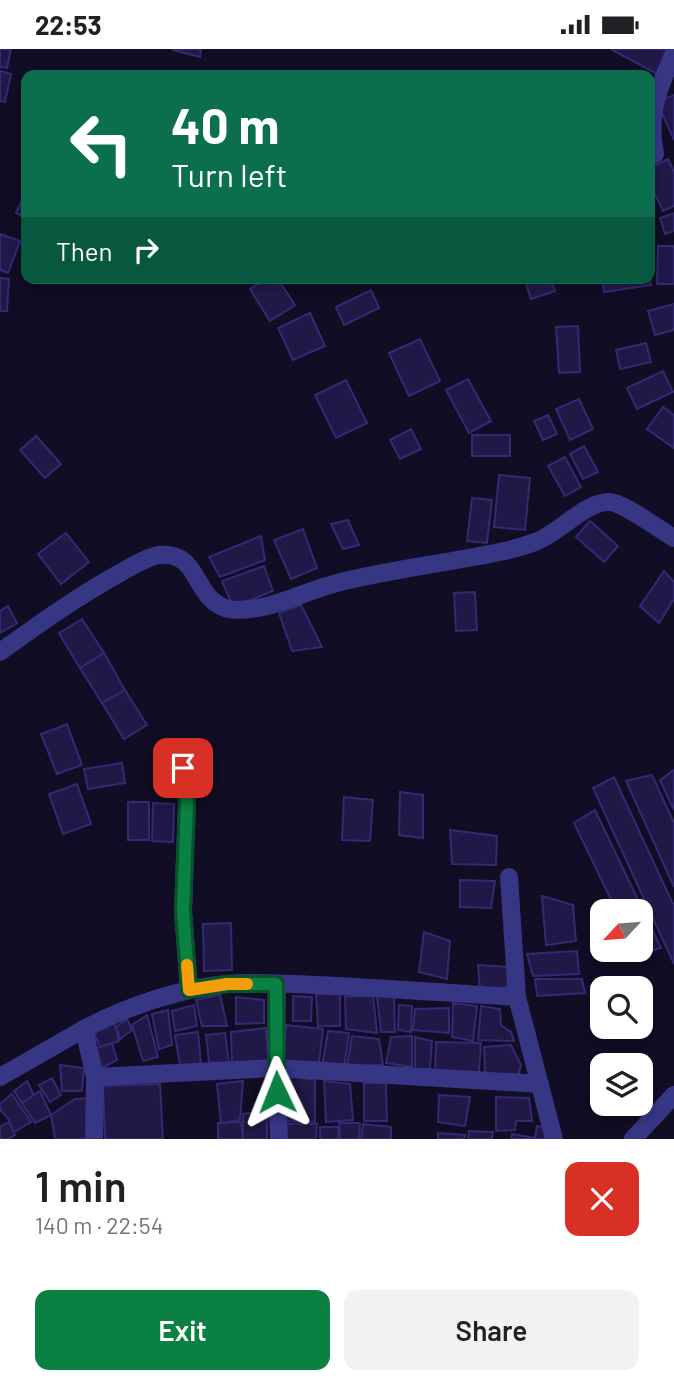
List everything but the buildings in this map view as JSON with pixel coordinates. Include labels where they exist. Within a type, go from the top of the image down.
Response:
[{"type":"street","points":[[655,101],[674,53]]},
{"type":"street","points":[[1,650],[73,601],[156,555],[182,558],[212,601],[236,610],[266,606],[337,583],[495,553],[537,541],[587,510],[610,502],[621,505],[674,538]]},
{"type":"street","points":[[183,768],[187,803],[183,911],[189,990]]},
{"type":"street","points":[[509,877],[517,997],[554,1139]]},
{"type":"street","points":[[0,1077],[111,1015],[189,990],[227,984],[276,984],[517,997]]},
{"type":"street","points":[[276,984],[279,1139]]},
{"type":"street","points":[[84,1029],[95,1077],[94,1139]]},
{"type":"street","points":[[95,1077],[276,1068],[540,1084]]},
{"type":"street","points":[[633,1139],[674,1095]]},
{"type":"slow traffic","points":[[187,965],[189,990],[247,984]]},
{"type":"route","points":[[183,768],[187,803],[183,911],[189,990],[227,984],[276,984],[277,1092]]}]
